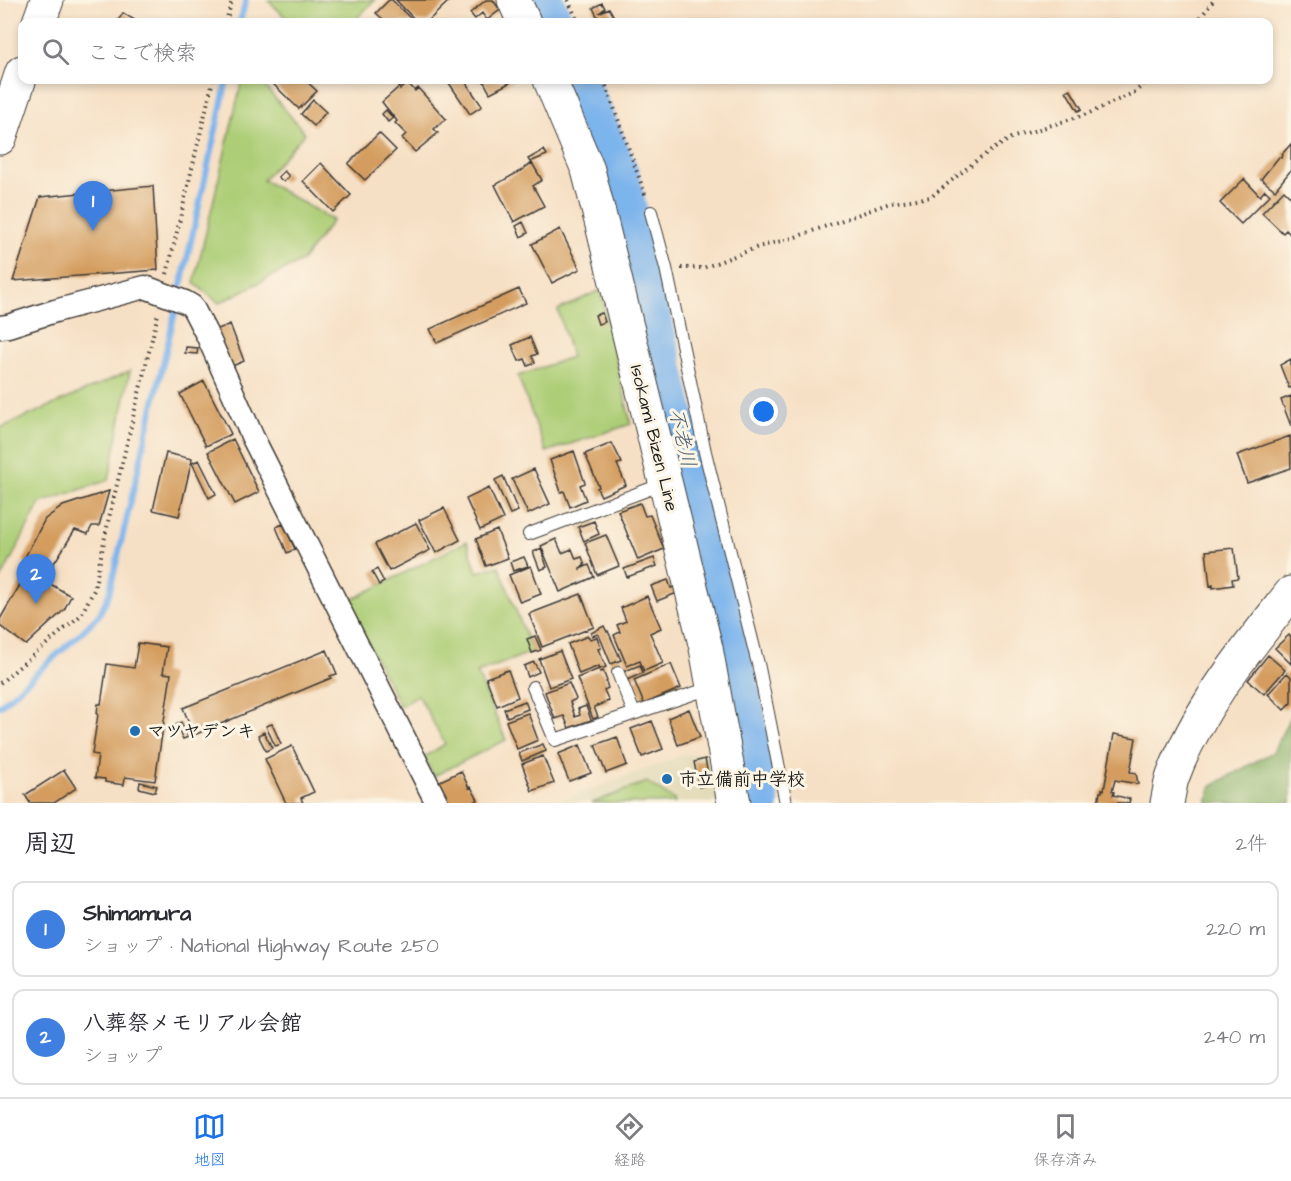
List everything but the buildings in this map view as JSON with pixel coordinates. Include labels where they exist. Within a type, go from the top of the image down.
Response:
[{"type":"main road","points":[[40,18],[47,0]]},
{"type":"main road","points":[[514,0],[522,18]]},
{"type":"main road","points":[[0,138],[18,84]]},
{"type":"main road","name":"Isokami Bizen Line","points":[[552,84],[588,170],[706,648],[734,803]]},
{"type":"main road","points":[[1167,803],[1172,778],[1188,741],[1208,706],[1291,592]]},
{"type":"street","points":[[0,327],[145,287],[192,306],[253,438],[437,803]]},
{"type":"lane","points":[[651,212],[666,268],[705,452],[759,668],[786,803]]},
{"type":"lane","points":[[529,534],[665,483]]},
{"type":"lane","points":[[618,673],[634,713]]},
{"type":"lane","points":[[533,687],[555,740],[713,687]]},
{"type":"path","points":[[227,18],[232,0]]},
{"type":"path","points":[[568,0],[576,18]]},
{"type":"path","points":[[1200,18],[1214,0]]},
{"type":"path","points":[[0,683],[81,615],[94,590],[108,522],[172,298],[212,84]]},
{"type":"path","points":[[605,84],[651,212]]},
{"type":"path","points":[[666,268],[703,268],[890,202],[931,197],[981,157],[1011,138],[1090,113],[1135,92],[1144,84]]},
{"type":"shaded area","name":"市立備前中学校","points":[[711,753],[720,803],[554,803],[683,755]]},
{"type":"green space","points":[[268,0],[375,0],[357,18],[286,18]]},
{"type":"green space","points":[[241,84],[263,84],[305,133],[263,180],[333,220],[302,261],[219,303],[194,283]]},
{"type":"green space","points":[[600,290],[631,424],[546,452],[518,376],[571,357],[558,310]]},
{"type":"green space","points":[[130,371],[109,480],[40,503],[0,581],[0,428]]},
{"type":"green space","points":[[467,541],[477,572],[499,566],[532,652],[477,673],[506,740],[434,776],[424,757],[445,744],[418,695],[400,706],[347,602]]},
{"type":"green space","points":[[1291,715],[1291,803],[1207,803],[1211,786],[1273,752]]},
{"type":"green space","points":[[647,782],[674,800],[675,803],[592,803]]},
{"type":"waterway","points":[[241,18],[246,0]]},
{"type":"waterway","name":"不老川","points":[[545,0],[552,18]]},
{"type":"waterway","points":[[179,295],[226,84]]},
{"type":"waterway","name":"不老川","points":[[581,84],[620,174],[745,707],[760,803]]},
{"type":"waterway","points":[[0,706],[99,615],[109,594],[177,304]]},
{"type":"place","name":"Shimamura","points":[[93,231]]},
{"type":"place","name":"八葬祭メモリアル会館","points":[[36,604]]},
{"type":"place","name":"マツヤデンキ","points":[[135,731]]},
{"type":"place","name":"市立備前中学校","points":[[667,779]]}]
